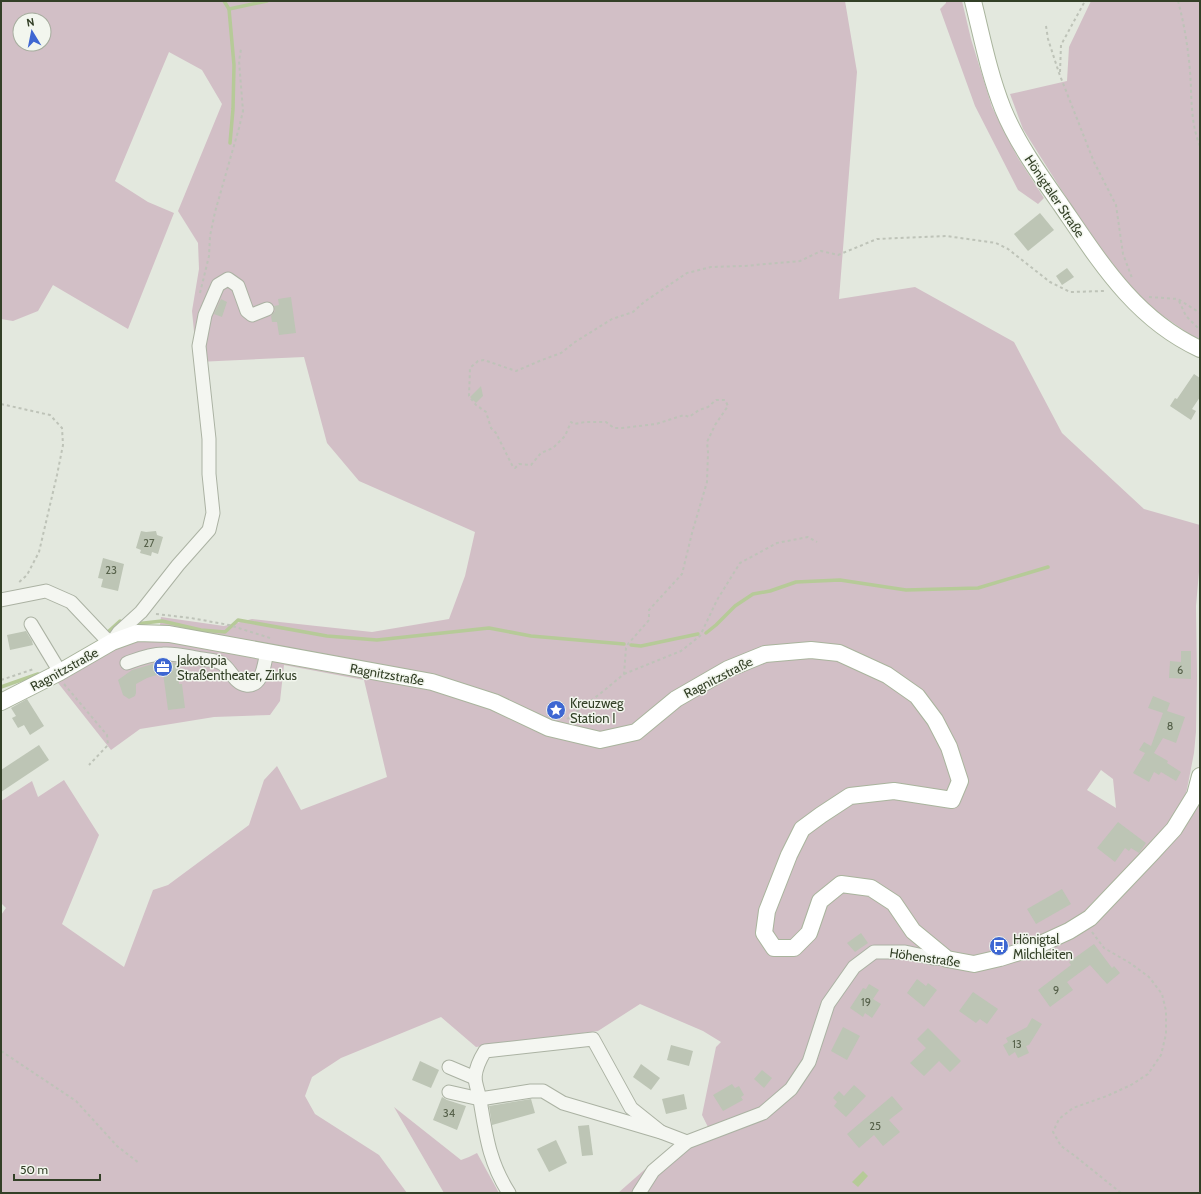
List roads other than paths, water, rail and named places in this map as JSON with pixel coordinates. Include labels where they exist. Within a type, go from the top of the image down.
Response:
[{"type":"main road","name":"Hönigtaler Straße","points":[[973,1],[988,61],[1003,109],[1023,146],[1051,191],[1103,268],[1136,306],[1159,324],[1200,349]]},
{"type":"main road","name":"Ragnitzstraße","points":[[1,702],[58,673],[112,642],[137,632],[169,634],[432,682],[494,702],[549,728],[600,740],[636,732],[676,699],[728,669],[765,654],[811,650],[839,653],[887,674],[916,696],[935,720],[942,733],[960,781],[952,800],[894,791],[850,796],[802,829],[789,855],[767,911],[764,933],[774,948],[794,948],[809,933],[820,901],[841,884],[871,888],[894,903],[913,931],[947,959]]},
{"type":"main road","name":"Höhenstraße","points":[[947,959],[974,964],[1000,958],[1032,948],[1085,922],[1174,829],[1195,795],[1200,776]]},
{"type":"street","points":[[1,600],[46,591],[71,602],[105,638],[112,642],[118,632],[141,612],[178,565],[209,530],[213,513],[209,474],[209,439],[199,346],[205,315],[218,286],[228,279],[238,286],[247,311],[252,315],[267,309]]},
{"type":"street","points":[[31,624],[58,673]]},
{"type":"street","points":[[127,663],[149,656],[176,654],[221,663],[238,681],[246,685],[252,684],[258,680],[262,674],[267,652]]},
{"type":"street","name":"Höhenstraße","points":[[639,1193],[653,1171],[687,1142],[763,1113],[791,1089],[809,1062],[828,1004],[854,967],[874,952],[905,952],[933,958],[947,959]]},
{"type":"street","points":[[509,1193],[503,1184],[490,1152],[484,1129],[480,1099],[475,1078],[479,1061],[485,1051],[593,1039],[631,1108],[661,1132]]},
{"type":"street","points":[[450,1067],[475,1078]]},
{"type":"street","points":[[449,1092],[480,1099],[531,1091],[543,1091],[563,1103],[661,1132],[687,1142]]},
{"type":"waterway","points":[[224,1],[229,9],[234,65],[233,109],[230,143]]},
{"type":"waterway","points":[[229,9],[267,1]]},
{"type":"waterway","points":[[706,633],[735,606],[753,594],[770,591],[796,582],[840,580],[906,590],[978,588],[1048,567]]},
{"type":"waterway","points":[[135,624],[162,621],[201,630],[225,632],[238,620],[327,636],[377,640],[489,628],[531,636],[624,644]]},
{"type":"waterway","points":[[109,631],[120,621]]},
{"type":"waterway","points":[[631,645],[641,646],[698,634]]},
{"type":"waterway","points":[[1,687],[38,674]]},
{"type":"place","name":"Jakotopia Straßentheater, Zirkus","points":[[163,667]]},
{"type":"place","name":"Kreuzweg Station I","points":[[556,710]]},
{"type":"place","name":"Hönigtal Milchleiten","points":[[999,946]]}]
